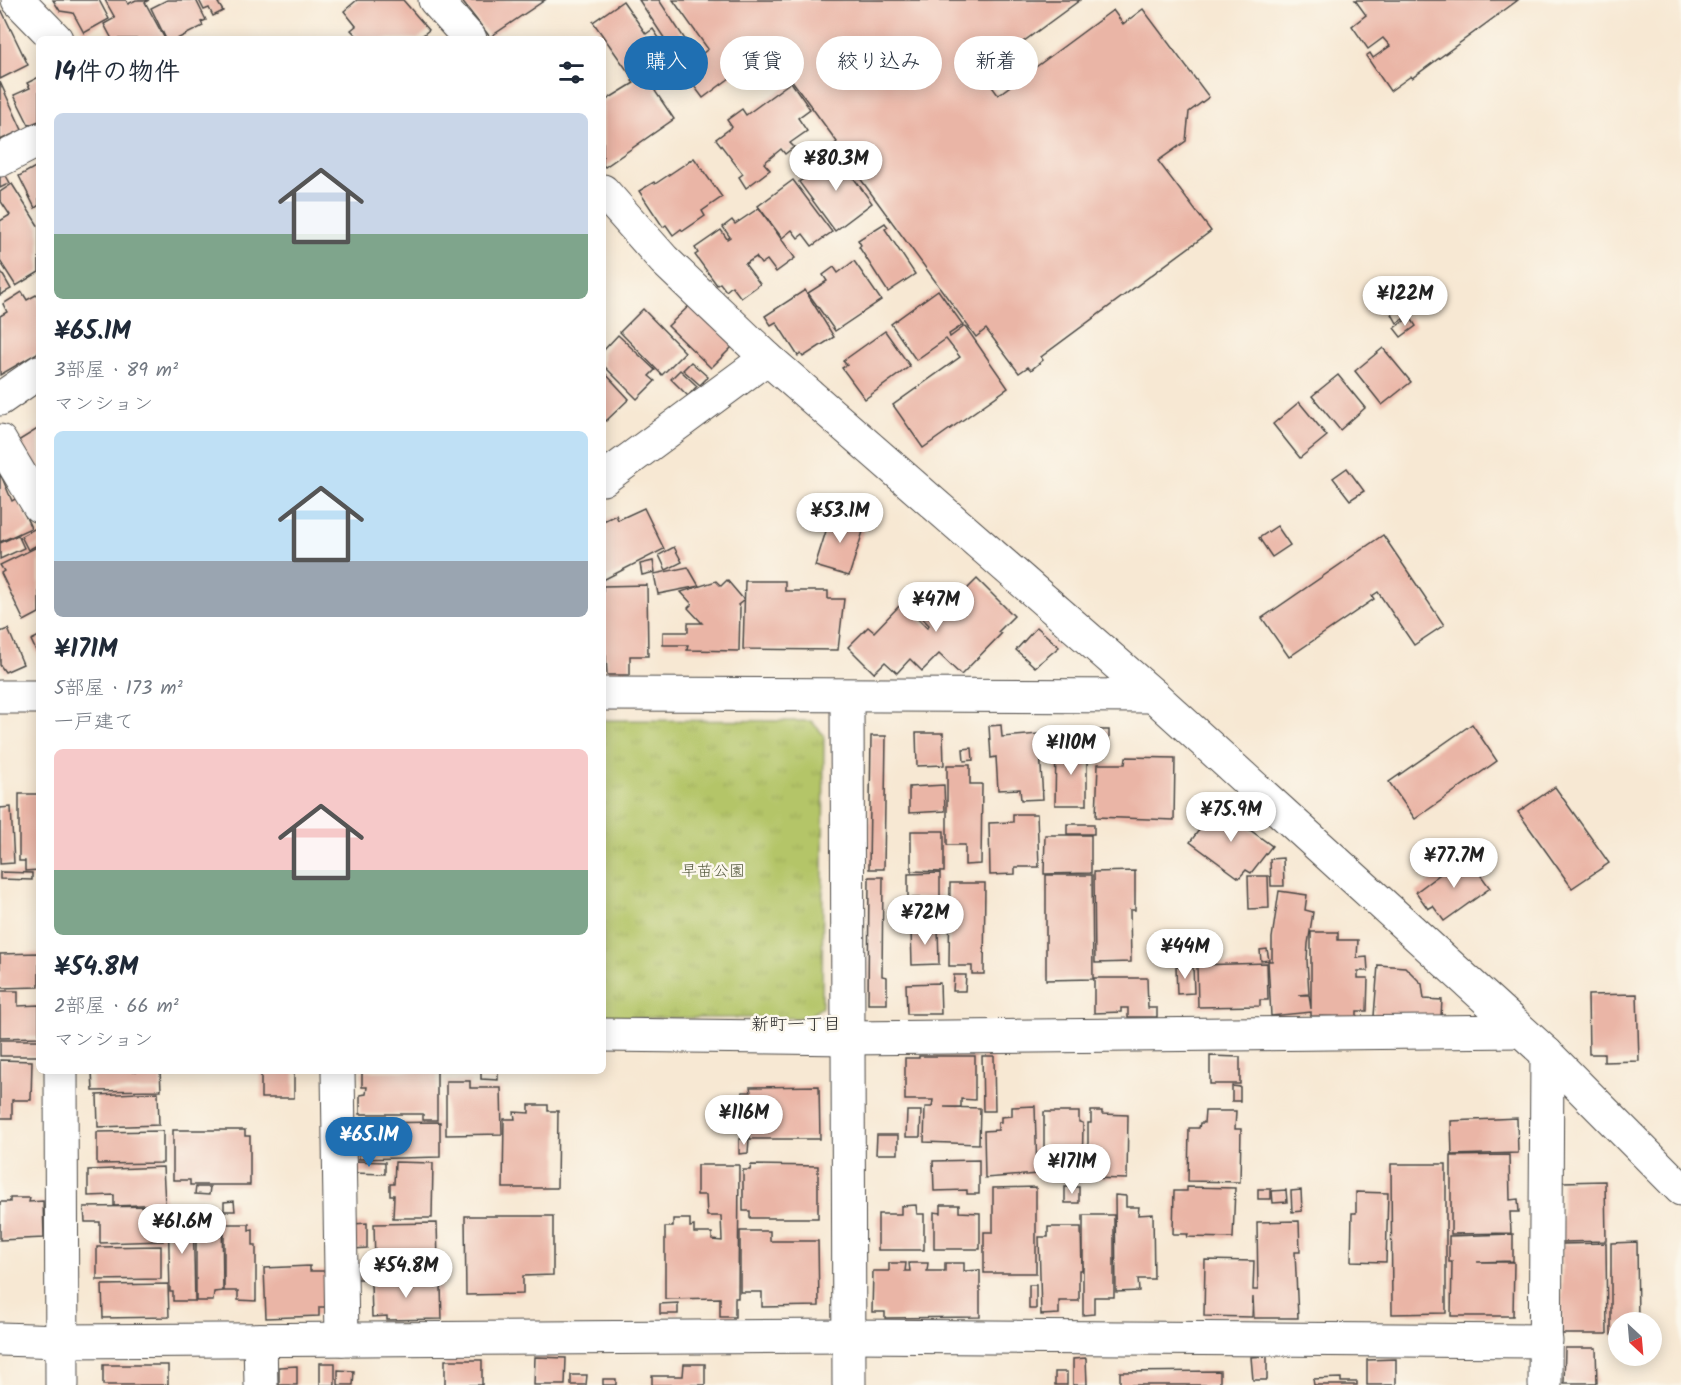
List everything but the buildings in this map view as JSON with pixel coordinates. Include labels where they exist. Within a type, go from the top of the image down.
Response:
[{"type":"street","points":[[18,0],[53,36]]},
{"type":"street","points":[[435,0],[467,36]]},
{"type":"street","points":[[0,160],[36,142]]},
{"type":"street","points":[[606,194],[664,260],[767,358],[1154,696],[1547,1054],[1681,1189]]},
{"type":"street","points":[[606,477],[767,358]]},
{"type":"street","points":[[0,399],[36,374]]},
{"type":"street","points":[[0,441],[36,501]]},
{"type":"street","points":[[606,694],[1154,696]]},
{"type":"street","points":[[847,696],[849,1385]]},
{"type":"street","points":[[0,697],[36,697]]},
{"type":"street","points":[[606,1035],[848,1038],[1521,1031]]},
{"type":"street","points":[[1545,1385],[1547,1054]]},
{"type":"street","points":[[61,1074],[62,1385]]},
{"type":"street","points":[[338,1074],[342,1339]]},
{"type":"street","points":[[0,1339],[62,1341],[849,1336],[1546,1341]]},
{"type":"street","points":[[260,1340],[261,1385]]},
{"type":"green space","name":"早苗公園","points":[[606,720],[811,721],[824,735],[822,1007],[806,1018],[606,1018]]},
{"type":"district","name":"新町一丁目","points":[[796,1025]]}]
